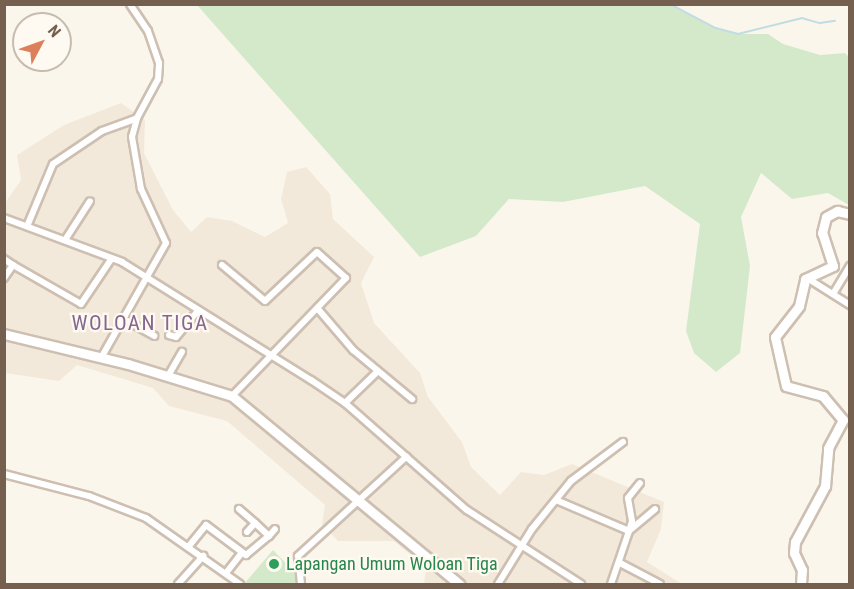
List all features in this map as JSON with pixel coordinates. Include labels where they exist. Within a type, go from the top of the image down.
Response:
[{"type":"main road","points":[[801,585],[802,570],[794,553],[795,542],[825,486],[828,447],[843,420],[823,396],[792,390],[785,382],[775,337],[799,306],[807,278],[833,266],[822,233],[826,217],[837,211],[849,214]]},
{"type":"main road","points":[[4,334],[168,376],[232,396],[459,585]]},
{"type":"street","points":[[101,358],[145,277],[162,251],[166,237],[141,189],[132,137],[137,118],[158,79],[159,63],[148,31],[130,4]]},
{"type":"street","points":[[28,224],[53,164],[102,131],[137,118]]},
{"type":"street","points":[[65,240],[90,201]]},
{"type":"street","points":[[4,218],[28,224],[112,258],[269,354],[345,404],[467,510],[582,585]]},
{"type":"street","points":[[222,266],[265,300],[312,254],[321,253],[346,278],[318,309],[269,354],[232,396]]},
{"type":"street","points":[[4,259],[81,304],[112,258]]},
{"type":"street","points":[[4,278],[13,265]]},
{"type":"street","points":[[833,294],[849,266]]},
{"type":"street","points":[[807,278],[849,305]]},
{"type":"street","points":[[318,309],[339,336],[412,399]]},
{"type":"street","points":[[169,335],[176,337],[199,310]]},
{"type":"street","points":[[122,318],[154,336]]},
{"type":"street","points":[[168,376],[182,352]]},
{"type":"street","points":[[345,404],[378,371]]},
{"type":"street","points":[[498,585],[521,545],[571,481],[623,442]]},
{"type":"street","points":[[301,585],[298,556],[360,502],[406,457]]},
{"type":"street","points":[[4,474],[107,502],[146,518],[189,546],[240,585]]},
{"type":"street","points":[[611,585],[632,521],[628,498],[640,483]]},
{"type":"street","points":[[556,500],[629,531]]},
{"type":"street","points":[[239,509],[269,536]]},
{"type":"street","points":[[629,531],[655,509]]},
{"type":"street","points":[[247,532],[255,523]]},
{"type":"street","points":[[189,546],[206,525],[241,554],[250,554],[275,529]]},
{"type":"street","points":[[226,573],[241,554]]},
{"type":"street","points":[[178,585],[203,556]]},
{"type":"street","points":[[620,563],[660,585]]},
{"type":"shaded area","points":[[121,103],[145,120],[144,153],[173,210],[191,232],[207,217],[232,221],[265,237],[288,223],[281,199],[287,172],[306,167],[330,194],[333,219],[374,257],[361,283],[374,323],[420,373],[428,397],[462,442],[471,467],[500,495],[521,472],[544,475],[572,464],[664,502],[661,529],[647,562],[682,584],[424,584],[426,568],[394,541],[338,541],[322,524],[325,505],[227,421],[169,406],[153,388],[77,365],[59,381],[5,373],[5,203],[21,180],[17,155],[64,125]]},
{"type":"green space","points":[[197,5],[670,5],[716,28],[738,34],[768,34],[783,44],[820,55],[845,53],[850,58],[849,205],[828,193],[792,199],[761,173],[741,217],[750,266],[740,353],[716,372],[694,353],[686,331],[700,224],[645,186],[563,202],[509,199],[476,236],[420,257]]},
{"type":"green space","name":"Lapangan Umum Woloan Tiga","points":[[273,550],[300,578],[295,584],[244,584]]},
{"type":"waterway","points":[[670,4],[716,28],[738,34],[802,18],[820,23],[835,21]]},
{"type":"place","name":"Lapangan Umum Woloan Tiga","points":[[274,564]]},
{"type":"district","name":"WOLOAN TIGA","points":[[140,323]]}]
